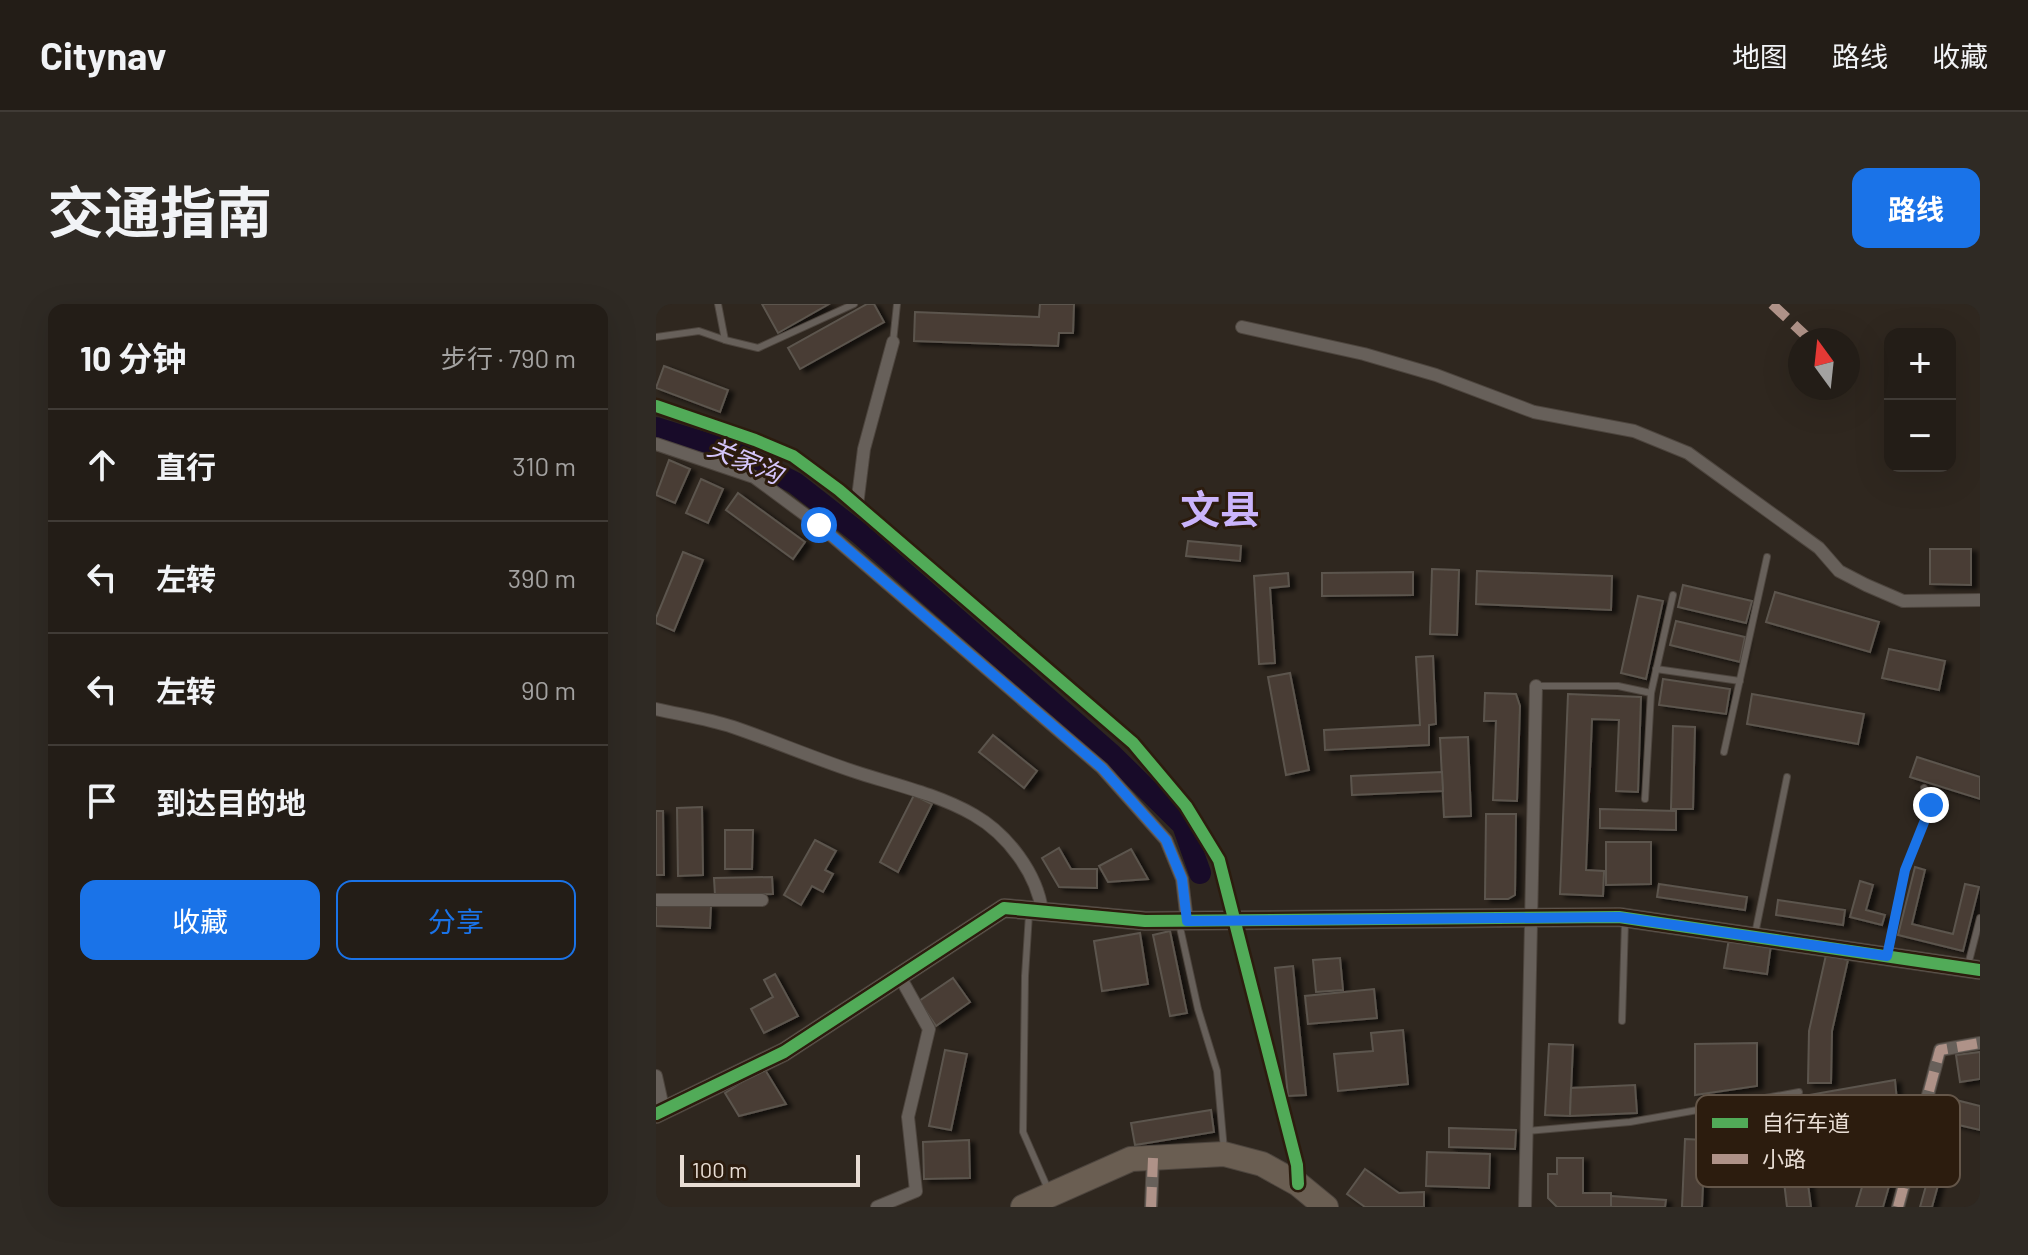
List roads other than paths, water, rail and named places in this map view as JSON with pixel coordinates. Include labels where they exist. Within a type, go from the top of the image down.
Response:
[{"type":"highway","points":[[1023,1207],[1131,1159],[1153,1165],[1224,1154],[1262,1164],[1298,1184],[1326,1207]]},
{"type":"street","points":[[1242,327],[1364,354],[1436,375],[1534,412],[1634,431],[1688,453],[1810,541],[1839,571],[1866,585],[1903,601],[1980,600]]},
{"type":"street","points":[[857,505],[864,449],[893,342]]},
{"type":"street","points":[[656,406],[793,456],[857,505],[1133,743],[1186,806],[1219,860],[1297,1165],[1298,1184]]},
{"type":"street","points":[[656,444],[754,477],[777,492],[1102,768],[1166,840],[1182,879],[1183,921]]},
{"type":"street","points":[[1525,1207],[1536,686]]},
{"type":"street","points":[[656,709],[732,727],[789,749],[899,784],[974,815],[997,833],[1031,874],[1040,896],[1036,911]]},
{"type":"street","points":[[656,900],[762,900]]},
{"type":"street","points":[[656,1076],[660,1113],[784,1052],[1004,908],[1145,921],[1531,916],[1626,918],[1974,969]]},
{"type":"street","points":[[877,1207],[916,1191],[908,1117],[929,1029],[899,975]]},
{"type":"street","points":[[1928,1095],[1940,1050],[1980,1043]]},
{"type":"street","points":[[1151,1207],[1153,1165]]},
{"type":"street","points":[[1898,1207],[1903,1187]]},
{"type":"lane","points":[[718,304],[725,340]]},
{"type":"lane","points":[[656,337],[699,331],[758,348],[854,304]]},
{"type":"lane","points":[[893,342],[897,304]]},
{"type":"lane","points":[[1724,752],[1767,557]]},
{"type":"lane","points":[[1645,799],[1651,693],[1673,595]]},
{"type":"lane","points":[[1656,669],[1740,681]]},
{"type":"lane","points":[[1536,686],[1618,686],[1651,693]]},
{"type":"lane","points":[[1754,937],[1787,777]]},
{"type":"lane","points":[[1887,956],[1905,870],[1931,805],[1924,788]]},
{"type":"lane","points":[[1036,911],[1025,976],[1023,1132],[1050,1195]]},
{"type":"lane","points":[[1622,1021],[1626,918]]},
{"type":"lane","points":[[1974,969],[1980,918]]},
{"type":"lane","points":[[1183,921],[1198,1009],[1217,1071],[1224,1154]]},
{"type":"lane","points":[[1782,1095],[1799,1092]]},
{"type":"lane","points":[[1527,1131],[1630,1122],[1696,1110]]},
{"type":"waterway","name":"关家沟","points":[[656,428],[739,454],[795,483],[859,533],[1112,755],[1183,825],[1200,873]]},
{"type":"district","name":"文县","points":[[1220,510]]}]
